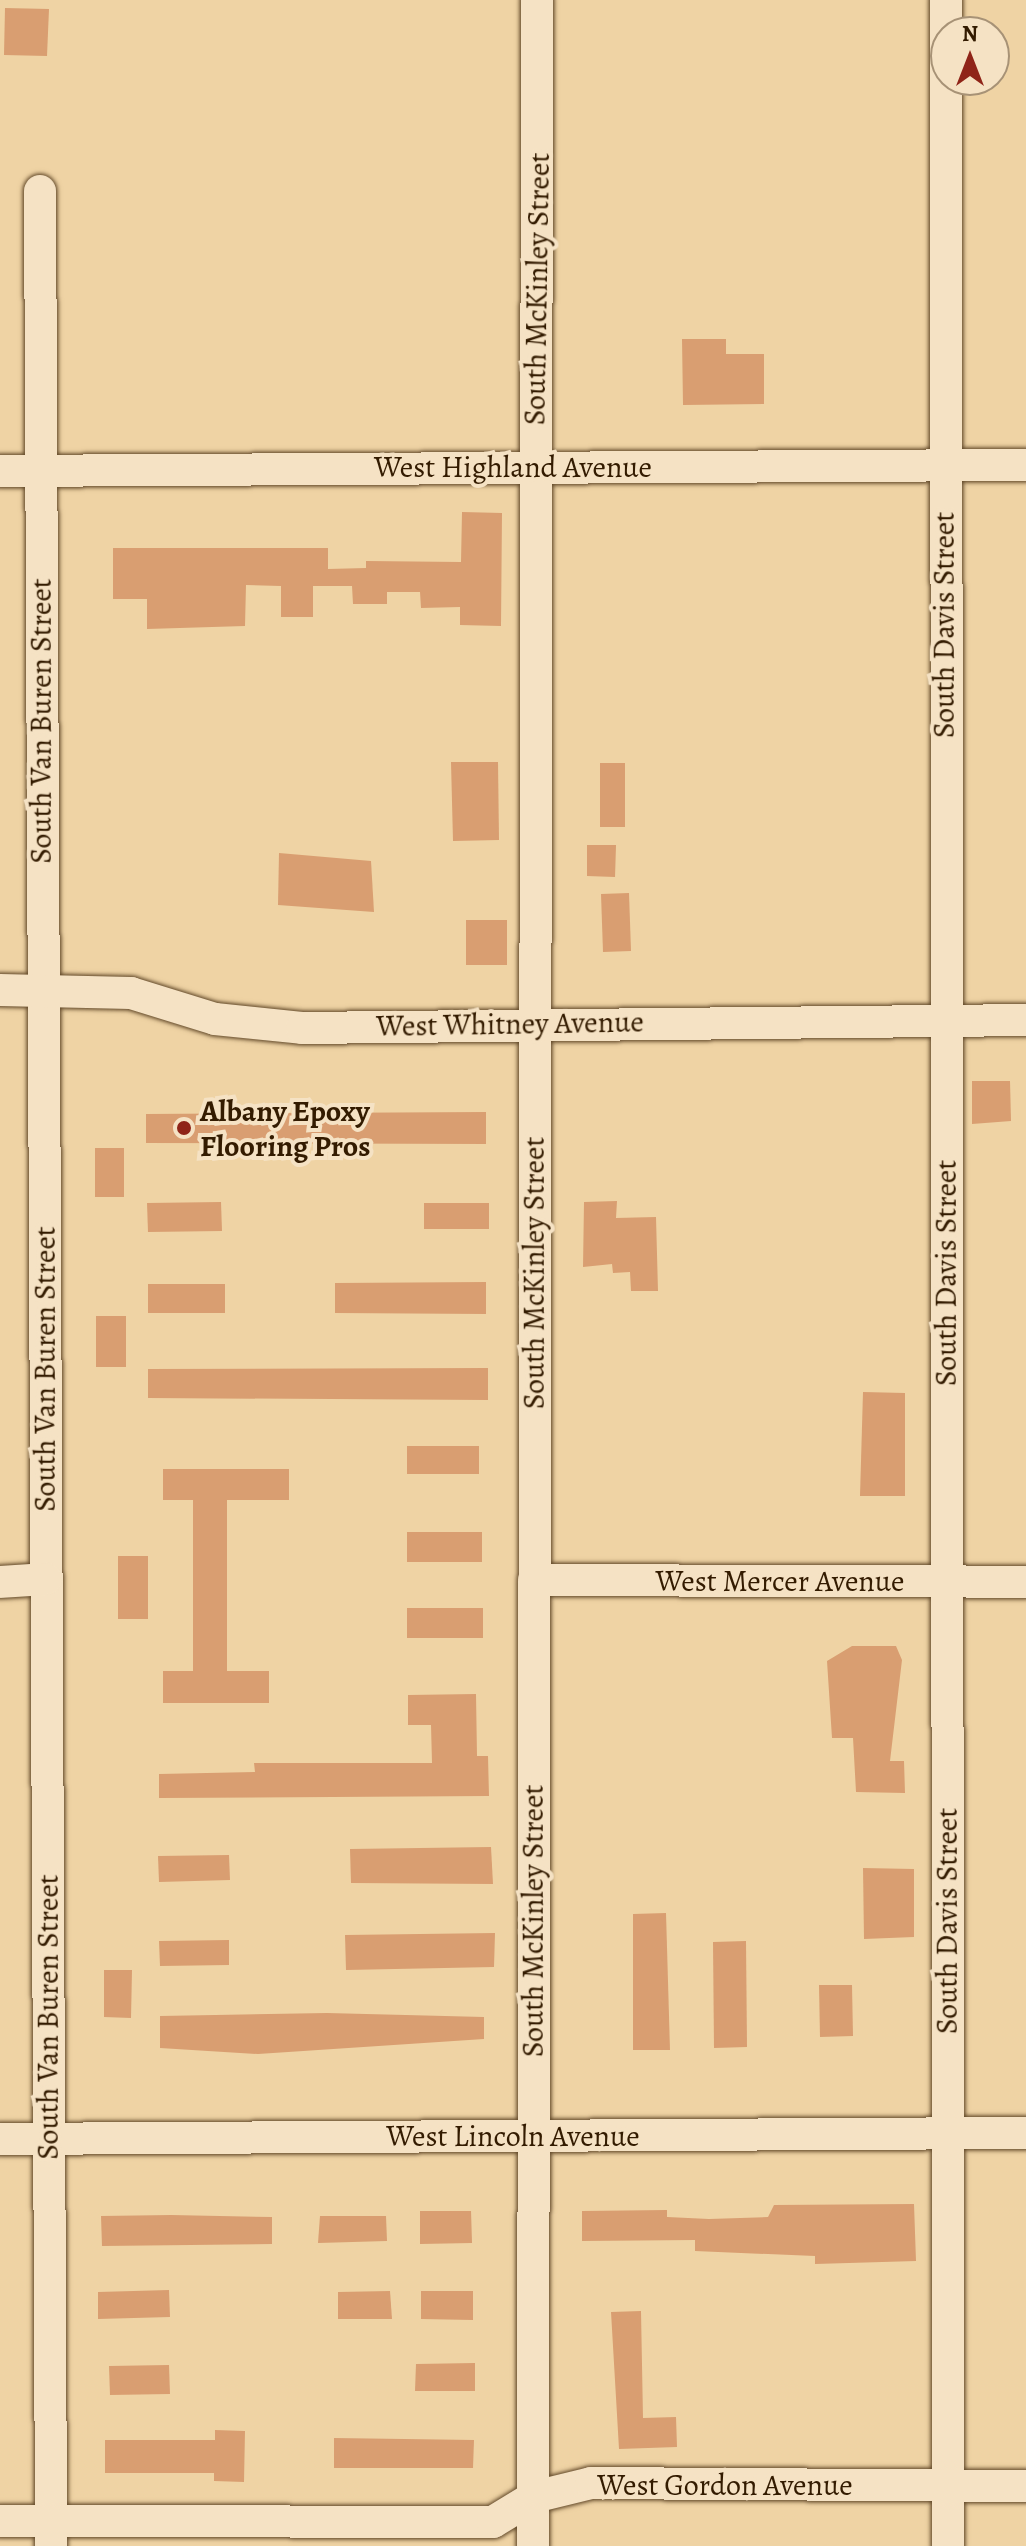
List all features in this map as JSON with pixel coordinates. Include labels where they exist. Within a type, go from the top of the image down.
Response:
[{"type":"street","name":"South McKinley Street","points":[[533,2546],[537,0]]},
{"type":"street","name":"South Davis Street","points":[[946,0],[944,1020],[948,2546]]},
{"type":"street","name":"South Van Buren Street","points":[[40,191],[51,2533]]},
{"type":"street","name":"West Highland Avenue","points":[[0,471],[1026,465]]},
{"type":"street","name":"West Whitney Avenue","points":[[0,990],[131,993],[245,1024],[1026,1020]]},
{"type":"street","points":[[0,1582],[46,1579]]},
{"type":"street","name":"West Mercer Avenue","points":[[534,1580],[1026,1582]]},
{"type":"street","name":"West Lincoln Avenue","points":[[0,2139],[1026,2133]]},
{"type":"street","name":"West Gordon Avenue","points":[[0,2521],[51,2533],[493,2522],[534,2497],[591,2483],[1026,2486]]},
{"type":"building","points":[[5,8],[49,9],[47,56],[4,55]]},
{"type":"building","points":[[682,339],[726,339],[726,354],[764,354],[764,404],[683,405]]},
{"type":"building","points":[[462,512],[502,513],[501,626],[460,625],[460,607],[421,608],[420,592],[387,592],[387,604],[353,604],[352,586],[313,586],[313,617],[281,617],[281,586],[246,585],[245,626],[147,629],[147,599],[113,599],[113,548],[328,548],[328,569],[366,568],[366,561],[461,562]]},
{"type":"building","points":[[451,762],[498,762],[499,840],[453,841]]},
{"type":"building","points":[[600,763],[625,763],[625,827],[600,827]]},
{"type":"building","points":[[587,845],[616,845],[615,877],[587,876]]},
{"type":"building","points":[[279,853],[371,861],[374,912],[278,905]]},
{"type":"building","points":[[629,893],[631,951],[603,952],[601,894]]},
{"type":"building","points":[[466,920],[507,920],[507,965],[466,965]]},
{"type":"building","points":[[972,1081],[1010,1081],[1011,1121],[972,1124]]},
{"type":"building","points":[[486,1112],[486,1144],[146,1143],[146,1114]]},
{"type":"building","points":[[95,1148],[124,1148],[124,1197],[95,1197]]},
{"type":"building","points":[[617,1201],[616,1218],[656,1217],[658,1291],[631,1291],[630,1272],[613,1273],[612,1264],[583,1267],[584,1202]]},
{"type":"building","points":[[221,1202],[222,1231],[148,1232],[147,1203]]},
{"type":"building","points":[[424,1203],[489,1203],[489,1229],[424,1229]]},
{"type":"building","points":[[486,1282],[486,1314],[335,1313],[335,1283]]},
{"type":"building","points":[[148,1284],[225,1284],[225,1313],[148,1313]]},
{"type":"building","points":[[96,1316],[126,1316],[126,1367],[96,1367]]},
{"type":"building","points":[[488,1368],[488,1400],[148,1398],[148,1369]]},
{"type":"building","points":[[863,1392],[905,1393],[905,1496],[860,1496]]},
{"type":"building","points":[[407,1446],[479,1446],[479,1474],[407,1474]]},
{"type":"building","points":[[163,1469],[289,1469],[289,1500],[227,1500],[227,1671],[269,1671],[269,1703],[163,1703],[163,1671],[193,1671],[193,1500],[163,1500]]},
{"type":"building","points":[[407,1532],[482,1532],[482,1562],[407,1562]]},
{"type":"building","points":[[118,1556],[148,1556],[148,1619],[118,1619]]},
{"type":"building","points":[[407,1608],[483,1608],[483,1638],[407,1638]]},
{"type":"building","points":[[852,1646],[896,1646],[902,1660],[890,1761],[904,1761],[905,1793],[856,1792],[853,1738],[832,1738],[827,1661]]},
{"type":"building","points":[[476,1694],[477,1756],[488,1756],[489,1796],[159,1798],[159,1774],[255,1772],[254,1763],[432,1763],[431,1725],[408,1725],[408,1695]]},
{"type":"building","points":[[491,1847],[493,1884],[351,1883],[350,1849]]},
{"type":"building","points":[[229,1855],[230,1880],[159,1882],[158,1856]]},
{"type":"building","points":[[863,1868],[914,1869],[914,1937],[864,1939]]},
{"type":"building","points":[[666,1913],[670,2050],[633,2050],[633,1914]]},
{"type":"building","points":[[495,1933],[494,1967],[346,1970],[345,1935]]},
{"type":"building","points":[[229,1940],[229,1965],[160,1966],[159,1941]]},
{"type":"building","points":[[746,1941],[747,2047],[714,2048],[713,1942]]},
{"type":"building","points":[[104,1970],[132,1970],[131,2018],[104,2017]]},
{"type":"building","points":[[819,1985],[852,1985],[853,2036],[820,2037]]},
{"type":"building","points":[[327,2013],[484,2017],[484,2039],[258,2054],[160,2048],[160,2016]]},
{"type":"building","points":[[914,2204],[916,2261],[815,2264],[815,2256],[695,2251],[695,2240],[582,2241],[582,2211],[667,2210],[667,2217],[709,2219],[768,2217],[774,2205]]},
{"type":"building","points":[[420,2211],[471,2211],[472,2243],[420,2244]]},
{"type":"building","points":[[101,2216],[272,2217],[272,2244],[102,2246]]},
{"type":"building","points":[[320,2216],[386,2216],[387,2241],[318,2243]]},
{"type":"building","points":[[169,2290],[170,2317],[98,2319],[98,2292]]},
{"type":"building","points":[[390,2291],[392,2319],[338,2319],[338,2292]]},
{"type":"building","points":[[421,2291],[473,2291],[473,2320],[421,2319]]},
{"type":"building","points":[[641,2311],[643,2418],[676,2417],[677,2447],[619,2449],[611,2312]]},
{"type":"building","points":[[475,2363],[475,2391],[415,2391],[416,2364]]},
{"type":"building","points":[[169,2365],[170,2394],[110,2395],[109,2366]]},
{"type":"building","points":[[215,2430],[245,2431],[244,2482],[214,2481],[214,2473],[105,2473],[105,2440],[215,2440]]},
{"type":"building","points":[[334,2438],[474,2440],[473,2468],[334,2468]]},
{"type":"place","name":"Albany Epoxy Flooring Pros","points":[[184,1128]]}]
